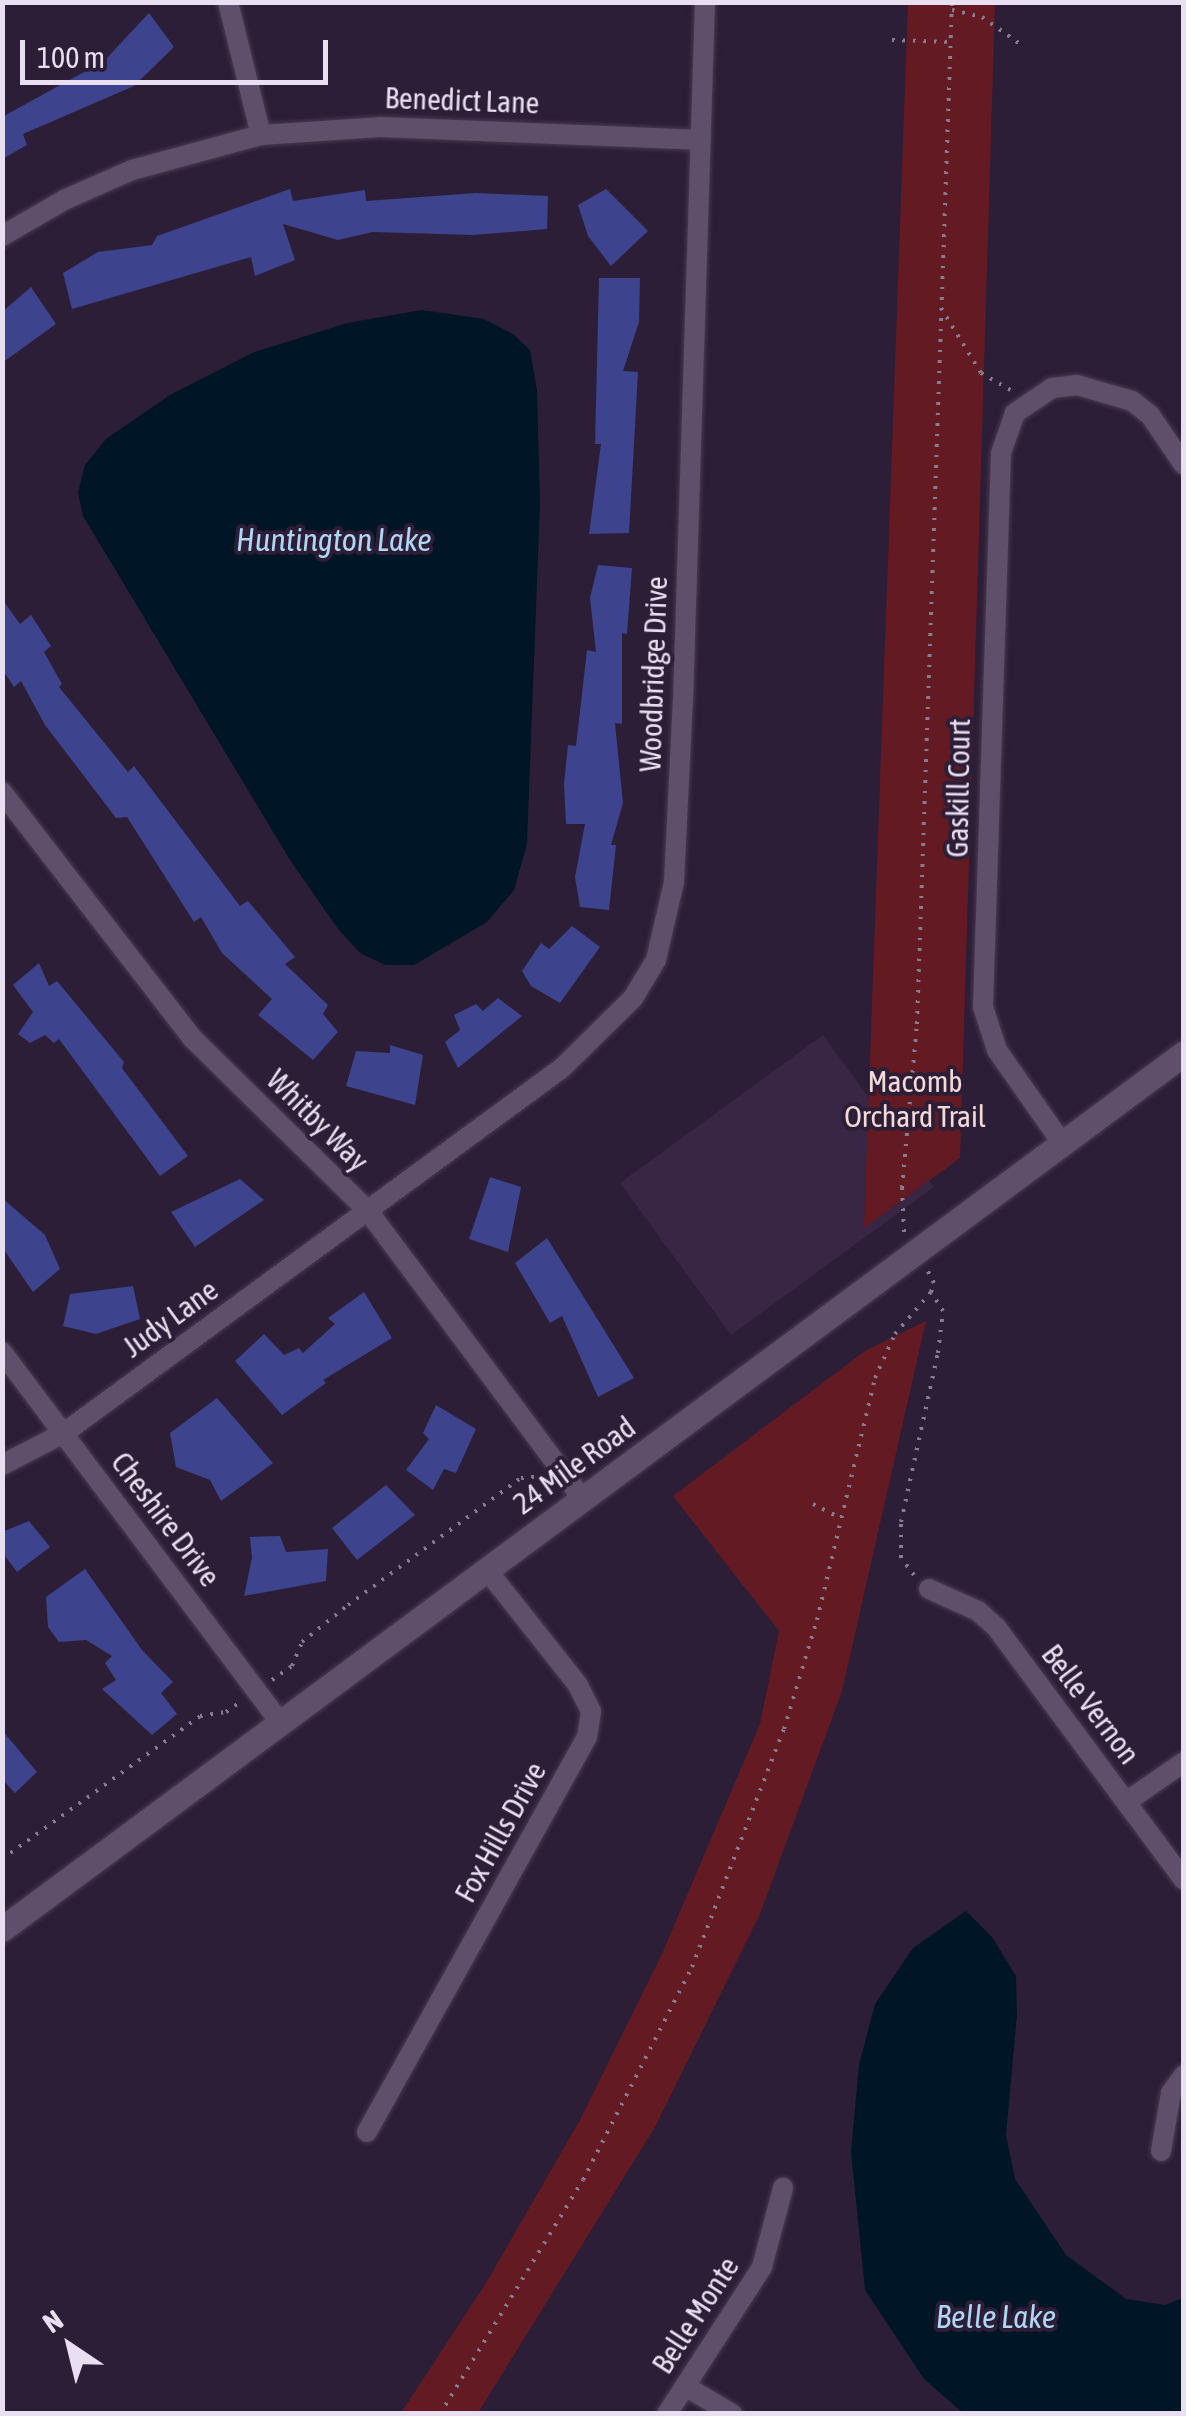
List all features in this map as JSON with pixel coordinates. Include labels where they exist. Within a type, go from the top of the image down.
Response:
[{"type":"street","points":[[228,2],[260,135]]},
{"type":"street","name":"Woodbridge Drive","points":[[368,1211],[592,1041],[633,998],[663,940],[674,882],[683,701],[705,2]]},
{"type":"street","name":"Benedict Lane","points":[[2,236],[64,200],[132,170],[260,135],[380,126],[701,140]]},
{"type":"street","points":[[1032,398],[1052,388],[1078,385],[1132,401],[1150,416],[1184,465]]},
{"type":"street","name":"Gaskill Court","points":[[1032,398],[1015,413],[1001,454],[983,1006],[997,1050],[1062,1144]]},
{"type":"street","name":"Whitby Way","points":[[2,792],[138,973],[192,1038],[368,1211],[584,1499]]},
{"type":"street","name":"24 Mile Road","points":[[2,1929],[1184,1054]]},
{"type":"street","name":"Judy Lane","points":[[2,1465],[64,1433],[368,1211]]},
{"type":"street","name":"Cheshire Drive","points":[[2,1352],[281,1723]]},
{"type":"street","name":"Fox Hills Drive","points":[[367,2132],[587,1737],[591,1711],[578,1685],[486,1570]]},
{"type":"street","name":"Belle Vernon","points":[[929,1589],[978,1610],[996,1627],[1184,1880]]},
{"type":"street","points":[[1126,1802],[1184,1762]]},
{"type":"street","points":[[1161,2151],[1170,2092],[1184,2075]]},
{"type":"street","name":"Belle Monte","points":[[667,2414],[762,2267],[784,2188]]},
{"type":"street","points":[[686,2386],[732,2414]]},
{"type":"path","points":[[440,2414],[583,2180],[692,1966],[784,1729],[883,1356],[894,1334],[934,1284],[901,1220],[917,1024],[952,2]]},
{"type":"path","points":[[952,10],[982,17],[1023,46]]},
{"type":"path","points":[[892,40],[950,42]]},
{"type":"path","points":[[942,308],[989,381],[1032,398]]},
{"type":"path","points":[[929,1589],[901,1558],[901,1522],[938,1353],[942,1311],[931,1292]]},
{"type":"path","points":[[2,1859],[200,1716],[226,1712],[257,1691],[292,1666],[302,1642],[348,1604],[521,1478],[544,1476],[558,1464]]},
{"type":"path","points":[[813,1504],[841,1519]]},
{"type":"shaded area","points":[[823,1035],[934,1187],[731,1335],[620,1183]]},
{"type":"green space","name":"Macomb Orchard Trail","points":[[908,3],[995,3],[960,1158],[864,1228]]},
{"type":"green space","points":[[926,1321],[842,1691],[760,1914],[655,2127],[478,2413],[401,2413],[486,2283],[580,2120],[662,1954],[760,1724],[779,1631],[673,1496],[865,1351]]},
{"type":"water","name":"Huntington Lake","points":[[422,310],[484,319],[513,334],[530,350],[537,390],[540,504],[527,844],[514,890],[487,922],[414,965],[385,965],[360,953],[338,929],[290,860],[83,516],[78,493],[85,465],[106,439],[170,395],[252,353],[347,323]]},
{"type":"water","name":"Belle Lake","points":[[966,1911],[992,1937],[1016,1976],[1017,2015],[1006,2135],[1015,2179],[1066,2255],[1126,2299],[1165,2305],[1183,2298],[1183,2413],[963,2413],[924,2379],[865,2290],[851,2152],[859,2065],[875,2004],[913,1948]]},
{"type":"building","points":[[149,13],[174,47],[134,86],[23,134],[27,145],[2,159],[2,117],[104,61]]},
{"type":"building","points":[[290,189],[293,201],[365,190],[366,201],[476,193],[548,196],[547,229],[473,235],[373,232],[338,240],[283,224],[295,260],[255,276],[251,257],[72,309],[63,273],[98,252],[152,245],[157,236]]},
{"type":"building","points":[[606,189],[648,231],[611,266],[588,236],[578,205]]},
{"type":"building","points":[[599,278],[640,278],[639,322],[623,371],[638,372],[629,533],[589,534],[601,444],[595,444]]},
{"type":"building","points":[[31,287],[56,324],[2,363],[2,312]]},
{"type":"building","points":[[598,565],[632,568],[627,634],[622,633],[622,724],[615,723],[623,803],[611,845],[616,845],[609,910],[580,907],[575,877],[585,824],[566,824],[564,784],[568,745],[576,746],[587,650],[596,652],[590,598]]},
{"type":"building","points":[[2,599],[20,624],[31,615],[51,646],[44,652],[62,684],[59,687],[128,772],[134,766],[240,906],[248,901],[295,957],[285,964],[328,1005],[323,1014],[338,1032],[313,1060],[258,1015],[272,999],[222,953],[201,917],[194,922],[127,817],[116,818],[45,725],[21,681],[14,687],[2,669]]},
{"type":"building","points":[[572,926],[600,947],[560,1003],[531,986],[522,971],[541,943],[549,949]]},
{"type":"building","points":[[39,963],[49,986],[57,981],[124,1062],[122,1068],[188,1156],[160,1176],[59,1039],[54,1043],[45,1035],[30,1043],[18,1034],[33,1012],[13,985]]},
{"type":"building","points":[[498,998],[522,1016],[458,1068],[445,1042],[460,1030],[454,1015],[476,1004],[483,1011]]},
{"type":"building","points":[[390,1045],[423,1055],[415,1105],[346,1086],[356,1051],[390,1053]]},
{"type":"building","points":[[490,1177],[521,1187],[508,1252],[469,1239]]},
{"type":"building","points":[[240,1179],[264,1200],[195,1247],[171,1212]]},
{"type":"building","points":[[2,1198],[45,1235],[60,1269],[33,1292],[2,1247]]},
{"type":"building","points":[[547,1238],[634,1378],[598,1397],[562,1316],[550,1323],[515,1263]]},
{"type":"building","points":[[133,1286],[140,1319],[96,1334],[63,1326],[70,1294]]},
{"type":"building","points":[[364,1292],[392,1338],[323,1380],[326,1383],[282,1415],[235,1361],[264,1334],[284,1355],[299,1348],[303,1353],[335,1324],[328,1318]]},
{"type":"building","points":[[217,1398],[273,1463],[221,1501],[210,1480],[176,1467],[170,1433]]},
{"type":"building","points":[[436,1405],[476,1429],[456,1473],[444,1469],[433,1490],[406,1470],[429,1439],[423,1433]]},
{"type":"building","points":[[386,1485],[415,1515],[357,1560],[332,1528]]},
{"type":"building","points":[[29,1521],[50,1547],[17,1572],[2,1552],[2,1532]]},
{"type":"building","points":[[280,1536],[286,1552],[328,1549],[326,1581],[244,1596],[252,1558],[250,1537]]},
{"type":"building","points":[[85,1569],[142,1650],[173,1682],[161,1693],[177,1714],[152,1735],[102,1689],[116,1680],[105,1663],[112,1656],[86,1640],[59,1642],[48,1627],[46,1597]]},
{"type":"building","points":[[2,1730],[37,1772],[15,1793],[2,1779]]}]
